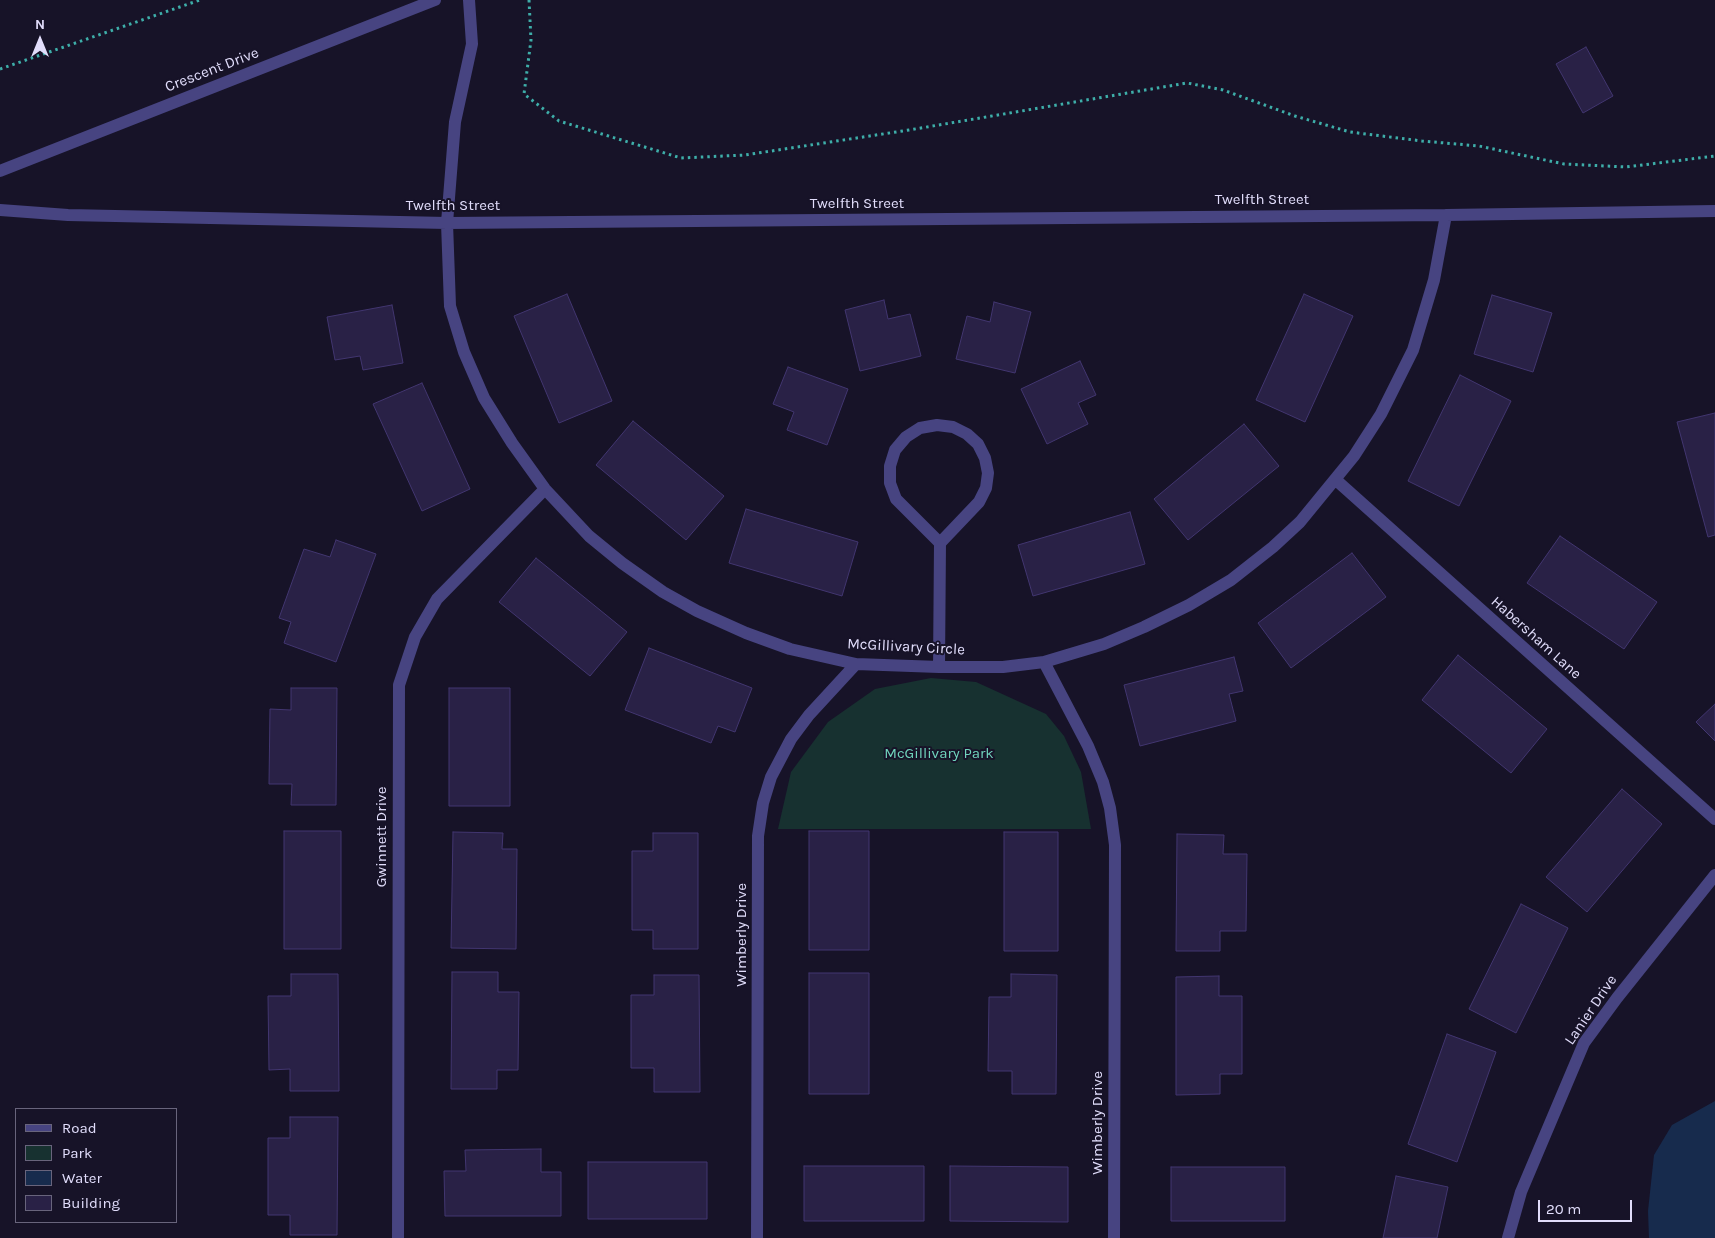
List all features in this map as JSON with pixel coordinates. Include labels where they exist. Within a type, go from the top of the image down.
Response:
[{"type":"street","name":"Crescent Drive","points":[[0,170],[435,0]]},
{"type":"street","name":"McGillivary Circle","points":[[469,0],[472,44],[455,122],[447,223],[450,306],[464,352],[484,398],[512,443],[545,489],[588,536],[622,563],[663,592],[696,611],[746,633],[790,649],[856,664],[1003,667],[1044,662],[1104,644],[1144,628],[1189,605],[1231,580],[1273,547],[1300,522],[1336,480],[1382,414],[1413,350],[1434,280],[1446,215]]},
{"type":"street","name":"Twelfth Street","points":[[0,210],[68,215],[447,223],[1715,211]]},
{"type":"street","points":[[939,667],[940,543],[979,502],[986,488],[988,473],[985,458],[978,444],[967,434],[952,427],[937,425],[920,428],[906,437],[896,450],[890,466],[890,483],[896,499],[940,543]]},
{"type":"street","name":"Habersham Lane","points":[[1336,480],[1715,819]]},
{"type":"street","name":"Gwinnett Drive","points":[[398,1238],[399,685],[415,637],[437,599],[545,489]]},
{"type":"street","name":"Wimberly Drive","points":[[1044,662],[1088,746],[1103,782],[1110,808],[1115,845],[1114,1238]]},
{"type":"street","name":"Wimberly Drive","points":[[757,1238],[758,836],[763,803],[771,777],[791,739],[809,715],[856,664]]},
{"type":"street","name":"Lanier Drive","points":[[1508,1238],[1521,1192],[1584,1043],[1617,998],[1715,876]]},
{"type":"path","points":[[0,68],[200,0]]},
{"type":"path","points":[[529,0],[531,40],[524,94],[559,121],[681,158],[754,154],[1187,83],[1223,90],[1295,116],[1350,132],[1479,146],[1564,164],[1626,168],[1715,156]]},
{"type":"green space","name":"McGillivary Park","points":[[931,678],[976,682],[1046,714],[1064,736],[1081,772],[1091,829],[778,829],[791,772],[828,722],[875,689]]},
{"type":"water","points":[[1715,1101],[1715,1238],[1649,1238],[1648,1211],[1654,1155],[1672,1125]]},
{"type":"building","points":[[1586,47],[1613,96],[1583,113],[1556,64]]},
{"type":"building","points":[[567,294],[612,401],[559,423],[514,316]]},
{"type":"building","points":[[1304,294],[1353,316],[1305,422],[1256,400]]},
{"type":"building","points":[[1492,295],[1552,313],[1533,372],[1474,354]]},
{"type":"building","points":[[884,300],[888,319],[910,314],[921,356],[860,371],[845,310]]},
{"type":"building","points":[[994,302],[1031,312],[1015,373],[956,359],[967,316],[990,322]]},
{"type":"building","points":[[392,305],[403,363],[363,370],[360,356],[335,360],[327,317]]},
{"type":"building","points":[[1080,361],[1096,395],[1078,403],[1088,424],[1047,444],[1021,389]]},
{"type":"building","points":[[788,367],[848,389],[827,445],[787,430],[794,412],[773,404]]},
{"type":"building","points":[[1460,375],[1511,401],[1459,506],[1408,481]]},
{"type":"building","points":[[422,383],[470,489],[422,511],[373,404]]},
{"type":"building","points":[[1715,413],[1715,535],[1708,537],[1677,422]]},
{"type":"building","points":[[633,421],[724,496],[686,540],[596,465]]},
{"type":"building","points":[[1244,424],[1279,466],[1188,540],[1154,499]]},
{"type":"building","points":[[746,509],[858,542],[842,596],[729,563]]},
{"type":"building","points":[[1130,512],[1145,564],[1033,596],[1018,545]]},
{"type":"building","points":[[1560,536],[1657,602],[1624,649],[1527,583]]},
{"type":"building","points":[[336,540],[376,554],[336,662],[284,643],[291,622],[279,618],[304,549],[330,557]]},
{"type":"building","points":[[1352,553],[1386,597],[1291,668],[1258,623]]},
{"type":"building","points":[[536,558],[627,632],[590,676],[499,602]]},
{"type":"building","points":[[649,648],[752,688],[735,732],[718,726],[711,743],[625,710]]},
{"type":"building","points":[[1458,655],[1547,729],[1511,773],[1422,700]]},
{"type":"building","points":[[1234,657],[1243,691],[1229,694],[1236,721],[1140,746],[1124,685]]},
{"type":"building","points":[[291,688],[337,688],[336,805],[291,805],[292,784],[269,784],[270,709],[291,710]]},
{"type":"building","points":[[449,688],[510,688],[510,806],[449,806]]},
{"type":"building","points":[[1715,704],[1715,741],[1696,722]]},
{"type":"building","points":[[1622,789],[1662,824],[1587,912],[1546,877]]},
{"type":"building","points":[[284,831],[341,831],[341,949],[284,949]]},
{"type":"building","points":[[809,831],[869,831],[869,950],[809,950]]},
{"type":"building","points":[[453,832],[503,833],[502,849],[517,849],[516,949],[451,948]]},
{"type":"building","points":[[1004,832],[1058,832],[1058,951],[1004,951]]},
{"type":"building","points":[[653,833],[698,833],[698,949],[653,949],[653,930],[632,930],[632,851],[653,851]]},
{"type":"building","points":[[1177,834],[1224,835],[1223,854],[1247,854],[1246,931],[1220,931],[1220,951],[1176,951]]},
{"type":"building","points":[[1521,904],[1568,928],[1516,1033],[1469,1009]]},
{"type":"building","points":[[452,972],[498,972],[498,992],[519,992],[518,1070],[497,1070],[497,1089],[451,1089]]},
{"type":"building","points":[[809,973],[869,973],[869,1094],[809,1094]]},
{"type":"building","points":[[291,974],[338,974],[339,1091],[290,1091],[290,1069],[269,1070],[268,996],[291,996]]},
{"type":"building","points":[[1011,974],[1057,975],[1056,1094],[1012,1094],[1012,1071],[988,1071],[989,997],[1011,997]]},
{"type":"building","points":[[654,975],[699,975],[700,1092],[654,1092],[654,1068],[631,1068],[631,995],[654,995]]},
{"type":"building","points":[[1219,976],[1219,996],[1242,996],[1242,1074],[1220,1074],[1220,1094],[1176,1095],[1176,977]]},
{"type":"building","points":[[1447,1034],[1496,1052],[1457,1162],[1408,1144]]},
{"type":"building","points":[[290,1117],[338,1117],[337,1235],[290,1235],[290,1215],[268,1215],[268,1138],[290,1138]]},
{"type":"building","points":[[541,1149],[541,1172],[561,1172],[561,1216],[445,1216],[444,1171],[466,1171],[465,1150]]},
{"type":"building","points":[[588,1162],[707,1162],[707,1219],[588,1219]]},
{"type":"building","points":[[804,1166],[924,1166],[924,1221],[804,1221]]},
{"type":"building","points":[[950,1166],[1068,1167],[1068,1222],[950,1221]]},
{"type":"building","points":[[1171,1167],[1285,1167],[1285,1221],[1171,1221]]},
{"type":"building","points":[[1396,1176],[1448,1187],[1437,1238],[1383,1238]]}]
